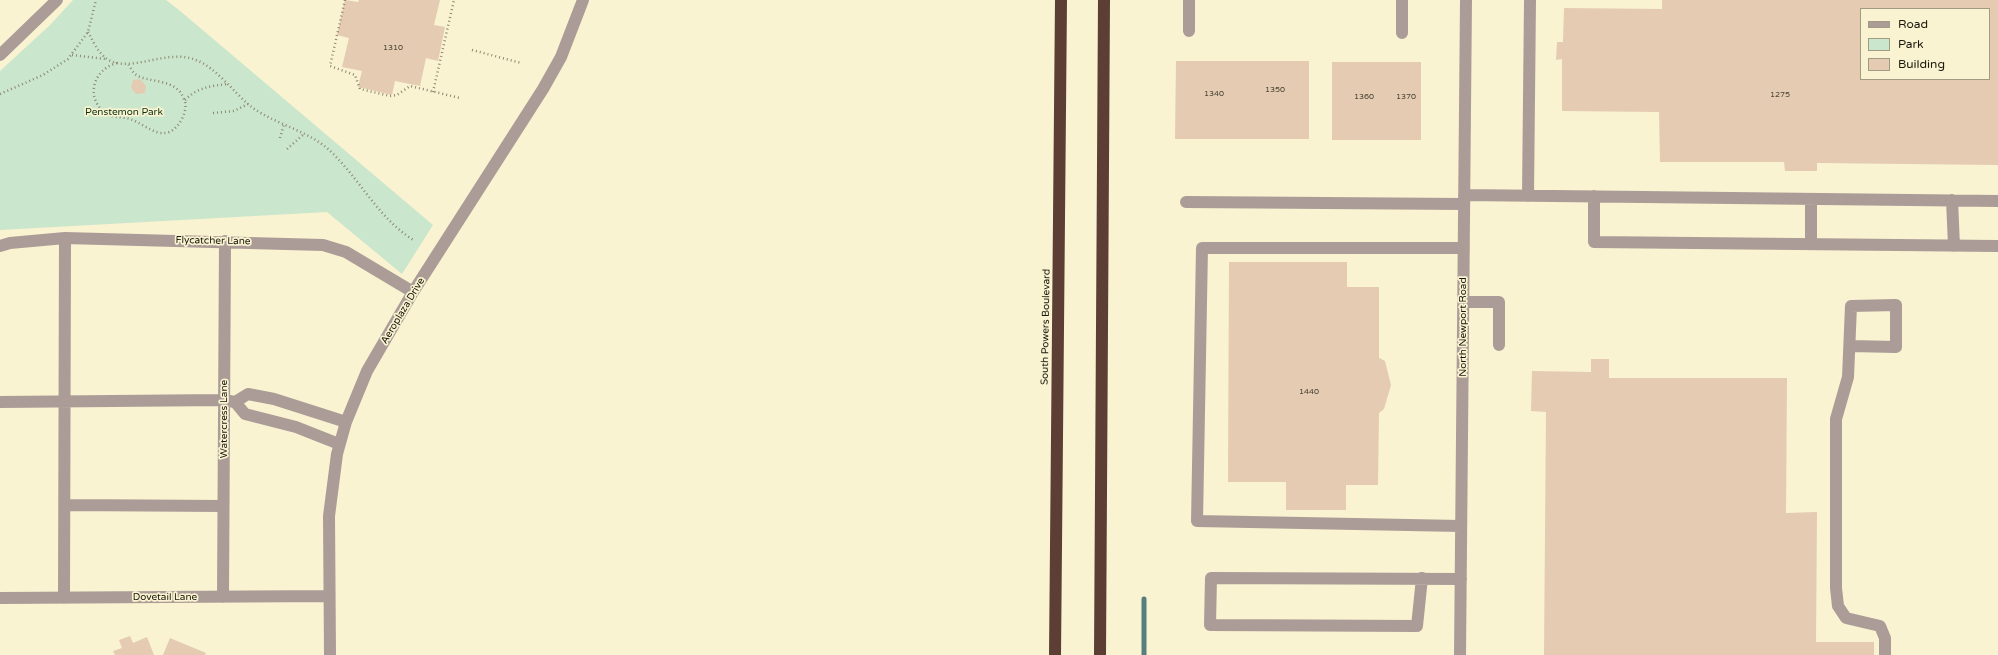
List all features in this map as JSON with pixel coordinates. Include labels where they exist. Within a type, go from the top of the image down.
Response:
[{"type":"highway","name":"South Powers Boulevard","points":[[1055,655],[1061,0]]},
{"type":"highway","points":[[1100,655],[1104,0]]},
{"type":"street","points":[[0,55],[57,0]]},
{"type":"street","name":"Aeroplaza Drive","points":[[330,655],[329,516],[332,484],[339,444],[346,422],[368,371],[414,292],[543,89],[561,57],[583,0]]},
{"type":"street","points":[[1189,0],[1189,31]]},
{"type":"street","points":[[1402,0],[1402,33]]},
{"type":"street","name":"North Newport Road","points":[[1460,655],[1466,0]]},
{"type":"street","points":[[1528,196],[1530,0]]},
{"type":"street","points":[[1186,202],[1464,200],[1528,196],[1998,201]]},
{"type":"street","points":[[1594,196],[1594,242],[1998,246]]},
{"type":"street","points":[[1811,199],[1811,244]]},
{"type":"street","points":[[1952,200],[1954,246]]},
{"type":"street","points":[[64,598],[66,505],[65,238]]},
{"type":"street","name":"Flycatcher Lane","points":[[0,246],[10,243],[65,238],[225,241],[323,245],[346,252],[414,292]]},
{"type":"street","name":"Watercress Lane","points":[[222,597],[223,506],[230,401],[225,241]]},
{"type":"street","points":[[1462,526],[1198,521],[1202,248],[1464,248]]},
{"type":"street","points":[[1463,302],[1499,302],[1499,345]]},
{"type":"street","points":[[1851,346],[1896,347],[1896,305],[1851,306],[1851,346],[1848,377],[1836,419],[1836,588],[1838,606],[1846,618],[1880,626],[1885,638],[1885,655]]},
{"type":"street","points":[[0,402],[230,401],[248,394],[274,399],[346,422]]},
{"type":"street","points":[[230,401],[245,414],[296,427],[339,444]]},
{"type":"street","points":[[66,505],[223,506]]},
{"type":"street","points":[[1422,578],[1416,626],[1210,625],[1211,578],[1422,578],[1461,579]]},
{"type":"street","name":"Dovetail Lane","points":[[0,598],[329,596]]},
{"type":"path","points":[[0,94],[44,75],[71,55],[88,32],[96,0]]},
{"type":"path","points":[[344,0],[330,66],[355,74],[360,90],[390,96],[397,95],[410,86],[460,98]]},
{"type":"path","points":[[433,92],[454,0]]},
{"type":"path","points":[[88,32],[100,52],[107,59]]},
{"type":"path","points":[[472,50],[521,62]]},
{"type":"path","points":[[71,55],[107,59],[128,64],[174,55],[197,60],[228,84],[248,104],[263,114],[304,134],[328,150],[400,232],[415,241]]},
{"type":"path","points":[[117,62],[110,64],[102,70],[94,82],[94,90],[98,105],[111,116],[131,119],[154,132],[169,131],[181,120],[186,110],[185,100],[174,87],[159,80],[147,79],[134,73],[128,64]]},
{"type":"path","points":[[185,100],[191,94],[206,86],[228,84]]},
{"type":"path","points":[[213,113],[234,111],[248,104]]},
{"type":"path","points":[[280,138],[284,124]]},
{"type":"path","points":[[287,148],[304,134]]},
{"type":"green space","name":"Penstemon Park","points":[[73,0],[166,0],[179,10],[433,225],[402,274],[327,212],[0,230],[0,71],[50,25]]},
{"type":"building","points":[[345,0],[358,2],[359,0],[440,0],[434,25],[445,27],[438,61],[426,58],[420,86],[395,81],[392,95],[358,87],[362,71],[342,67],[349,38],[337,35]]},
{"type":"building","points":[[1662,0],[1998,0],[1998,165],[1817,163],[1817,171],[1785,171],[1784,162],[1660,162],[1659,112],[1562,111],[1562,59],[1556,60],[1557,42],[1563,42],[1564,8],[1662,9]]},
{"type":"building","points":[[1176,61],[1309,61],[1309,139],[1175,139]]},
{"type":"building","points":[[1332,62],[1421,62],[1421,140],[1332,140]]},
{"type":"building","points":[[140,79],[146,86],[145,93],[136,94],[131,88],[133,80]]},
{"type":"building","points":[[1229,262],[1347,262],[1347,287],[1379,287],[1379,358],[1385,361],[1391,385],[1384,409],[1379,413],[1378,485],[1346,485],[1346,510],[1286,510],[1286,482],[1228,482]]},
{"type":"building","points":[[1591,359],[1609,359],[1609,378],[1787,378],[1786,513],[1817,512],[1816,642],[1874,642],[1874,655],[1544,655],[1546,412],[1531,411],[1532,371],[1591,372]]},
{"type":"building","points":[[130,636],[133,643],[147,637],[154,655],[115,655],[113,651],[122,648],[119,640]]},
{"type":"building","points":[[170,638],[206,653],[205,655],[163,655]]},
{"type":"waterway","points":[[1144,599],[1144,655]]}]
